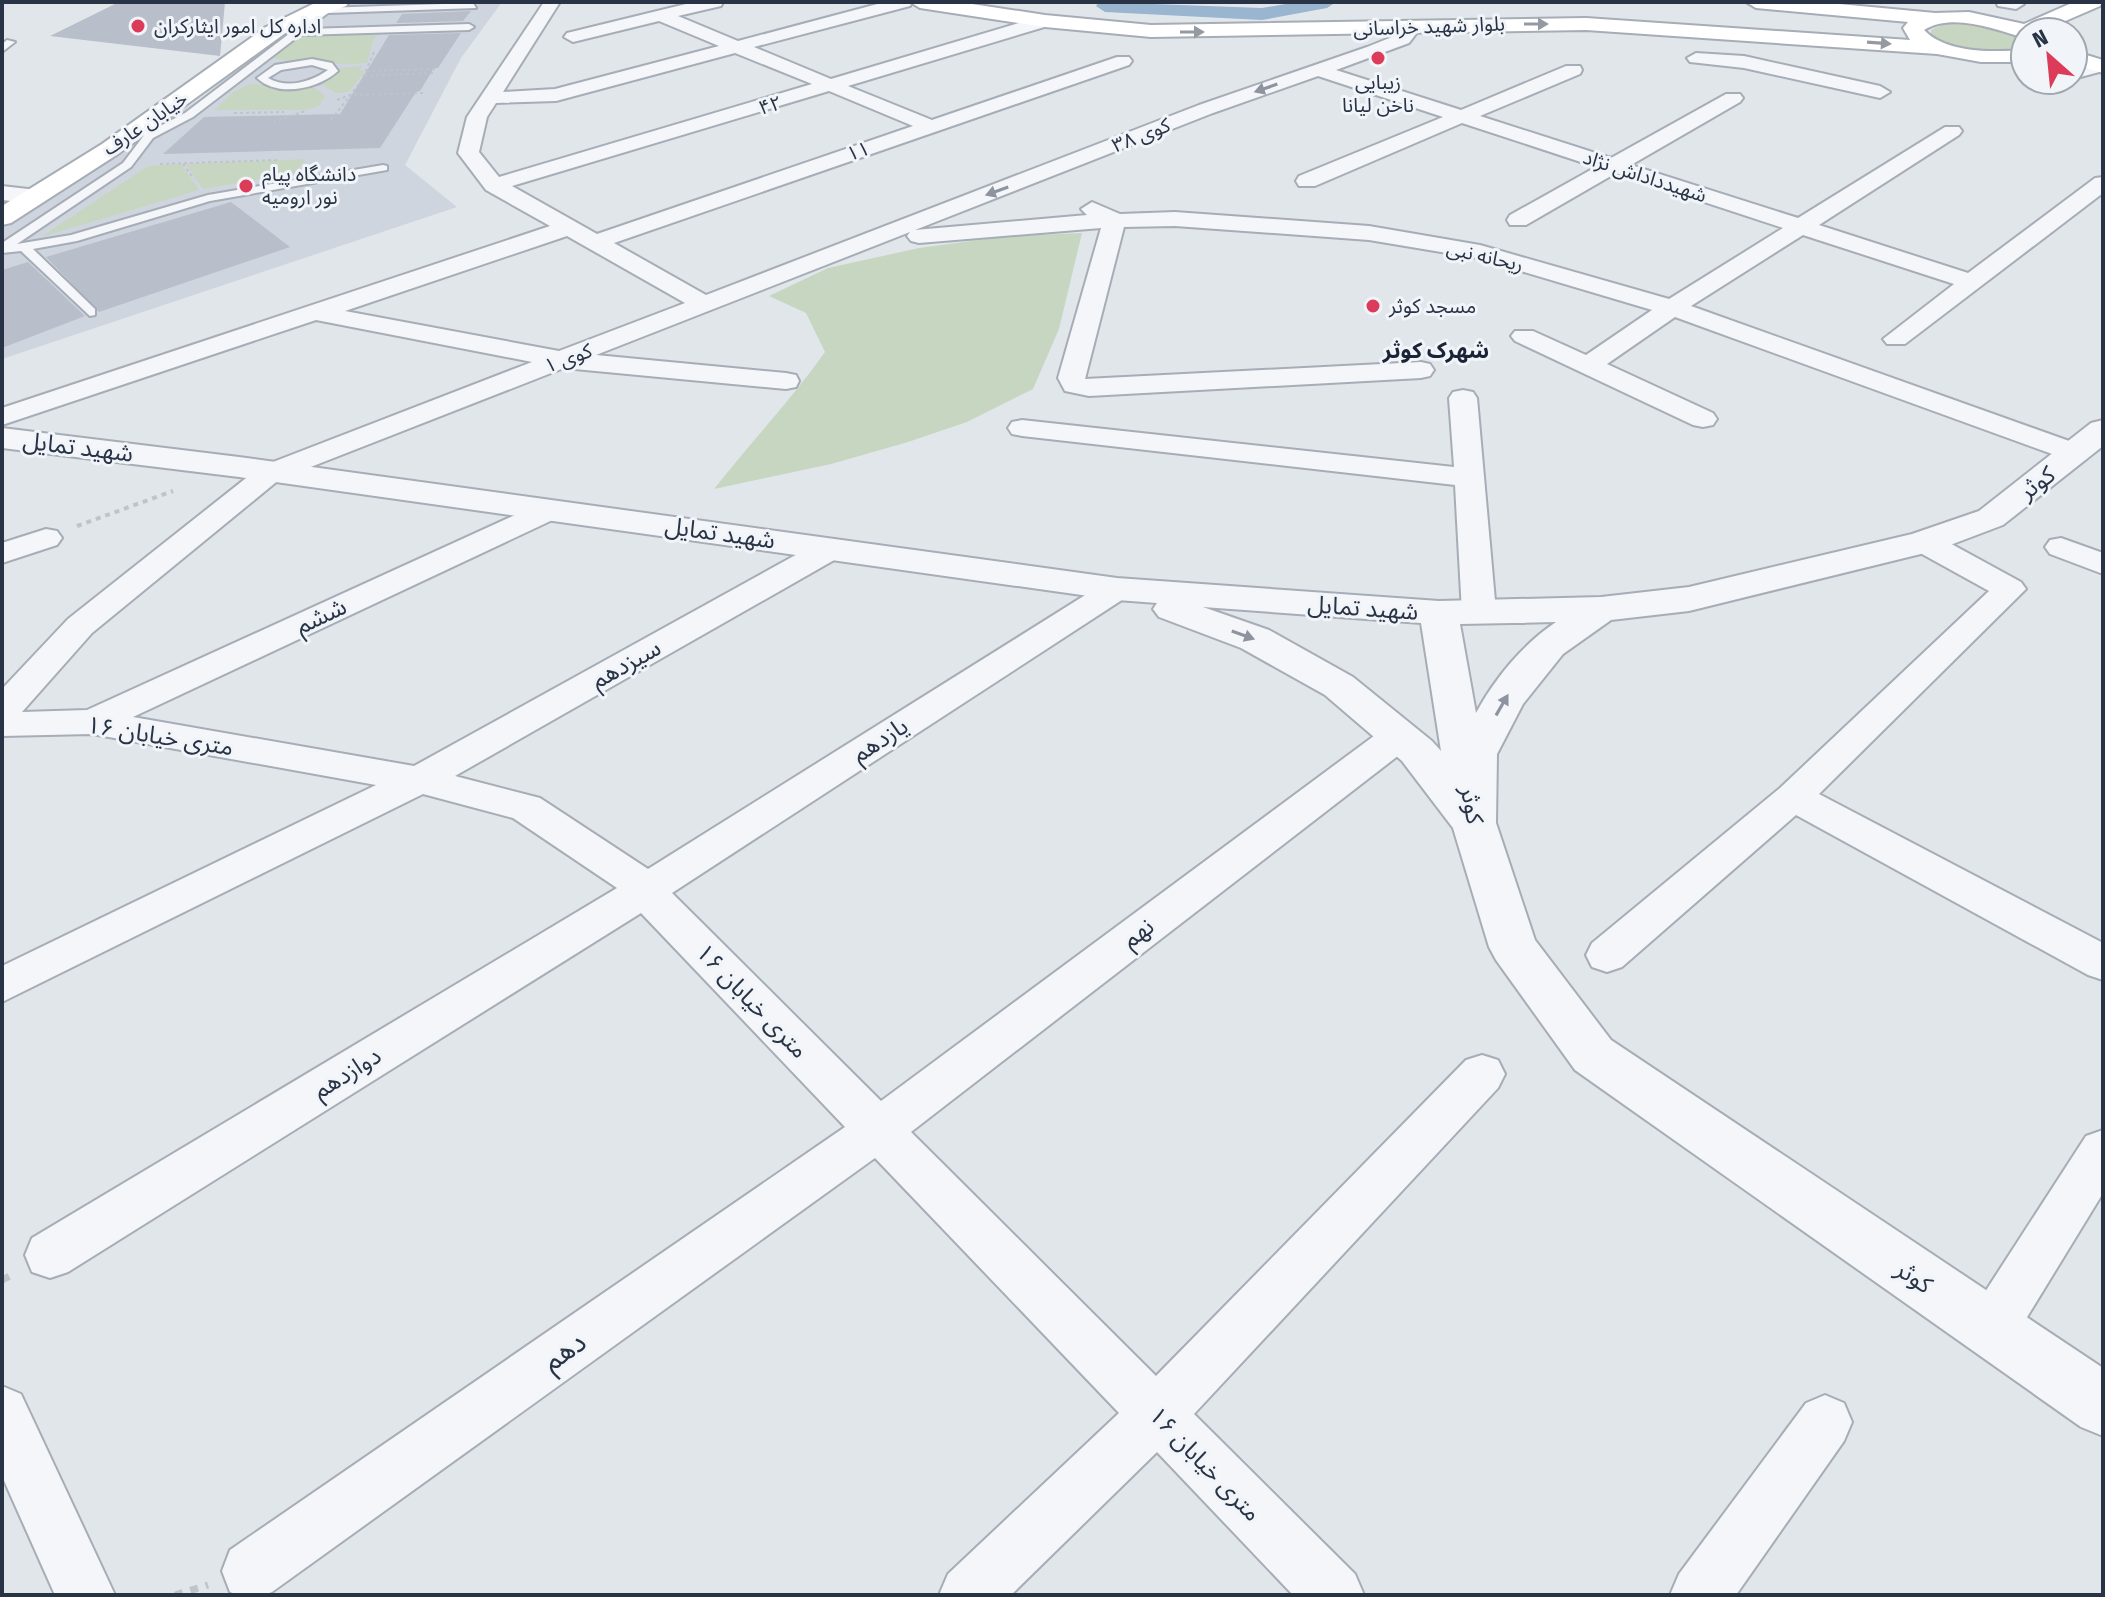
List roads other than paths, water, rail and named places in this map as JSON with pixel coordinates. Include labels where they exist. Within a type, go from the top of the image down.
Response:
[{"type":"main road","name":"بلوار شهید خراسانی","points":[[920,2],[1045,21],[1151,31],[1586,24],[1940,48],[1991,57]]},
{"type":"main road","points":[[965,9],[1027,2]]},
{"type":"main road","points":[[1756,2],[1990,22],[2009,27]]},
{"type":"main road","points":[[2056,16],[2093,2]]},
{"type":"main road","points":[[280,23],[323,3]]},
{"type":"main road","points":[[1841,8],[1943,9],[2014,3]]},
{"type":"main road","points":[[1940,48],[1913,32],[1916,24],[2014,3]]},
{"type":"main road","points":[[1808,6],[1836,15],[1850,25],[1846,32],[1812,38]]},
{"type":"main road","points":[[1094,8],[1117,20],[1151,31]]},
{"type":"main road","name":"خیابان عارف","points":[[14,197],[218,73],[280,23]]},
{"type":"main road","name":"خیابان عارف","points":[[2,217],[14,197],[195,73],[280,23]]},
{"type":"main road","points":[[1991,57],[2009,56]]},
{"type":"main road","points":[[1991,57],[2009,61]]},
{"type":"street","points":[[552,2],[477,117],[468,153],[494,185],[706,305]]},
{"type":"street","points":[[573,37],[715,2]]},
{"type":"street","points":[[488,98],[556,95],[904,2]]},
{"type":"street","points":[[660,15],[929,126]]},
{"type":"street","name":"۴۲","points":[[494,185],[1045,21]]},
{"type":"street","name":"کوی ۳۸","points":[[866,244],[1206,109],[1403,39],[1413,26]]},
{"type":"street","points":[[1736,33],[1744,62]]},
{"type":"street","points":[[1696,58],[1744,62],[1880,92]]},
{"type":"street","name":"۱۱","points":[[593,243],[1123,61]]},
{"type":"street","name":"شهیدداداش نژاد","points":[[1318,70],[1972,282]]},
{"type":"street","points":[[1307,181],[1573,70]]},
{"type":"street","points":[[1518,220],[1733,98]]},
{"type":"street","points":[[1588,365],[1672,308],[1952,131]]},
{"type":"street","points":[[1027,180],[1052,191]]},
{"type":"street","points":[[1896,339],[2103,183]]},
{"type":"street","points":[[1076,202],[1115,220],[1071,378],[1075,385],[1089,388],[1421,370]]},
{"type":"street","name":"ریحانه نبی","points":[[866,244],[952,232],[1115,220],[1175,219],[1369,233],[1480,252],[1672,308],[2076,453]]},
{"type":"street","points":[[2,417],[567,228]]},
{"type":"street","name":"کوی ۱","points":[[2,711],[80,626],[255,470],[563,360],[866,244]]},
{"type":"street","points":[[318,313],[563,360],[786,381]]},
{"type":"street","points":[[1524,336],[1703,419]]},
{"type":"street","points":[[1459,613],[1469,478],[1463,398]]},
{"type":"street","points":[[1022,428],[1469,478]]},
{"type":"street","name":"کوثر","points":[[2103,430],[1991,518],[1924,542],[1689,599],[1601,609],[1459,613],[1474,823],[1513,947],[1593,1055],[2103,1405]]},
{"type":"street","name":"شهید تمایل","points":[[2,438],[1117,589],[1459,613]]},
{"type":"street","name":"ششم","points":[[92,722],[550,510]]},
{"type":"street","points":[[2,554],[46,538]]},
{"type":"street","points":[[1607,955],[1793,797],[2010,589],[1924,542]]},
{"type":"street","points":[[2061,547],[2103,564]]},
{"type":"street","name":"سیزدهم","points":[[2,985],[419,780],[832,548]]},
{"type":"street","points":[[1117,589],[1255,639],[1339,686],[1417,751],[1474,823]]},
{"type":"street","name":"یازدهم","points":[[644,891],[1117,589]]},
{"type":"street","points":[[1474,823],[1476,754],[1505,698],[1549,645],[1601,609]]},
{"type":"street","name":"۱۶ متری خیابان","points":[[2,724],[92,722],[419,780],[526,808],[630,876],[1334,1595]]},
{"type":"street","name":"نهم","points":[[878,1130],[1399,736]]},
{"type":"street","points":[[1793,797],[2103,963]]},
{"type":"street","name":"دوازدهم","points":[[50,1255],[644,891]]},
{"type":"street","points":[[969,1595],[1157,1414],[1482,1074]]},
{"type":"street","name":"دهم","points":[[251,1571],[878,1130]]},
{"type":"street","points":[[1992,1327],[2103,1151]]},
{"type":"street","points":[[2,1413],[85,1595]]},
{"type":"street","points":[[1700,1595],[1825,1422]]},
{"type":"lane","points":[[2,250],[127,165],[149,136],[189,115],[245,73],[280,23],[326,10],[473,6]]},
{"type":"lane","points":[[280,23],[469,27]]},
{"type":"lane","points":[[218,73],[266,73],[289,64],[312,62],[329,65],[333,71],[314,81],[289,85],[264,81],[262,78],[266,73]]},
{"type":"lane","points":[[2,250],[73,238],[208,198],[383,168]]},
{"type":"lane","points":[[24,247],[90,312]]},
{"type":"waterway","points":[[1105,6],[1262,14],[1327,2]]},
{"type":"place","name":"اداره کل امور ایثارکران","points":[[138,26]]},
{"type":"place","name":"زیبایی ناخن لیانا","points":[[1378,58]]},
{"type":"place","name":"دانشگاه پیام نور ارومیه","points":[[246,186]]},
{"type":"place","name":"مسجد کوثر","points":[[1373,306]]},
{"type":"district","name":"شهرک کوثر","points":[[1436,350]]}]
